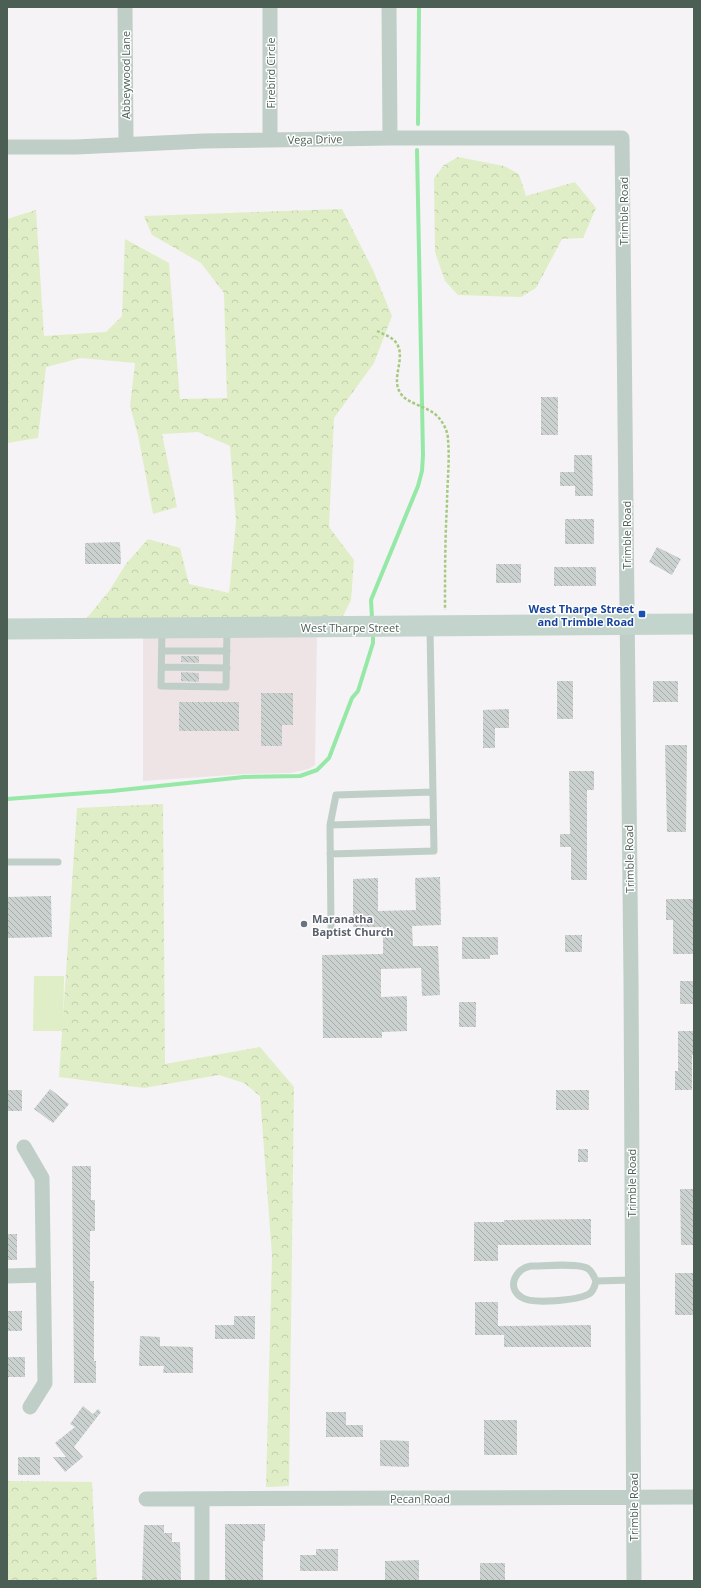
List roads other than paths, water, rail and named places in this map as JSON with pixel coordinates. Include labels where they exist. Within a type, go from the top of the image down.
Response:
[{"type":"main road","name":"West Tharpe Street","points":[[7,629],[694,624]]},
{"type":"street","name":"Abbeywood Lane","points":[[125,7],[126,144]]},
{"type":"street","name":"Firebird Circle","points":[[270,7],[270,140]]},
{"type":"street","points":[[389,7],[390,138]]},
{"type":"street","name":"Vega Drive","points":[[7,147],[76,147],[126,144],[390,138],[622,138]]},
{"type":"street","name":"Trimble Road","points":[[622,138],[631,989],[634,1581]]},
{"type":"street","points":[[24,1147],[42,1178],[45,1383],[30,1407]]},
{"type":"street","points":[[7,1276],[43,1275]]},
{"type":"street","name":"Pecan Road","points":[[146,1498],[694,1497]]},
{"type":"street","points":[[202,1498],[202,1581]]},
{"type":"lane","points":[[330,854],[434,851],[433,792],[437,626]]},
{"type":"lane","points":[[162,628],[161,686],[226,688],[227,628]]},
{"type":"lane","points":[[162,650],[227,651]]},
{"type":"lane","points":[[162,667],[226,668]]},
{"type":"lane","points":[[331,928],[330,825],[336,795],[433,792]]},
{"type":"lane","points":[[330,825],[433,822]]},
{"type":"lane","points":[[7,862],[58,862]]},
{"type":"lane","points":[[580,1266],[593,1273],[596,1280],[594,1288],[587,1295],[570,1299],[545,1301],[530,1300],[521,1297],[516,1291],[514,1277],[524,1267],[580,1266]]},
{"type":"lane","points":[[596,1280],[632,1280]]},
{"type":"waterway","points":[[418,124],[419,7]]},
{"type":"waterway","points":[[372,618],[371,600],[418,486],[422,471],[423,455],[417,150]]},
{"type":"waterway","points":[[7,799],[112,791],[244,777],[300,776],[317,770],[329,758],[352,698],[358,691],[373,643],[373,636]]},
{"type":"place","name":"West Tharpe Street and Trimble Road","points":[[642,614]]},
{"type":"place","name":"Maranatha Baptist Church","points":[[304,924]]}]
